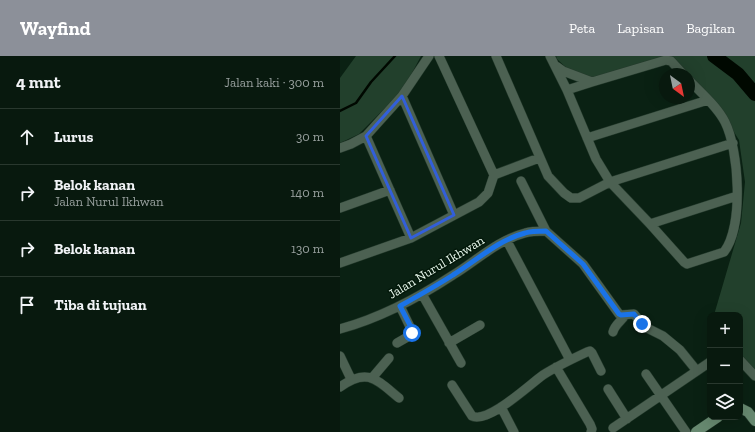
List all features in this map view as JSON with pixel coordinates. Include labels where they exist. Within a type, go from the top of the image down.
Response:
[{"type":"main road","points":[[743,410],[748,412],[755,421]]},
{"type":"main road","points":[[696,432],[714,420]]},
{"type":"street","points":[[340,148],[366,136],[402,96],[429,56]]},
{"type":"street","points":[[340,263],[411,238],[484,198],[488,193],[494,175],[439,56]]},
{"type":"street","points":[[496,56],[548,176],[564,193],[571,198],[579,198],[610,182],[733,143]]},
{"type":"street","points":[[550,56],[567,90],[596,158],[610,182],[684,262],[690,263],[724,252],[729,244],[734,224],[737,196],[733,143],[725,122],[695,86]]},
{"type":"street","points":[[567,90],[666,60],[671,61],[677,68]]},
{"type":"street","points":[[555,66],[563,71],[592,82]]},
{"type":"street","points":[[402,96],[454,215]]},
{"type":"street","points":[[587,138],[708,100]]},
{"type":"street","points":[[366,136],[411,238]]},
{"type":"street","points":[[494,175],[539,158]]},
{"type":"street","points":[[521,181],[546,231],[580,261],[591,273],[619,314],[634,314],[645,327],[663,336],[680,350],[697,371]]},
{"type":"street","points":[[340,208],[390,190]]},
{"type":"street","points":[[650,224],[737,196]]},
{"type":"street","name":"Jalan Nurul Ikhwan","points":[[340,329],[369,320],[400,306],[454,275],[491,249],[507,241],[525,233],[546,231]]},
{"type":"street","points":[[507,241],[570,360]]},
{"type":"street","points":[[422,294],[461,363]]},
{"type":"street","points":[[397,343],[411,335],[412,331],[400,306]]},
{"type":"street","points":[[613,332],[615,326],[623,319],[625,315]]},
{"type":"street","points":[[449,343],[480,325]]},
{"type":"street","points":[[452,385],[474,417],[489,414],[501,407],[543,375],[587,352],[590,351],[601,371]]},
{"type":"street","points":[[340,356],[351,379]]},
{"type":"street","points":[[372,378],[389,358]]},
{"type":"street","points":[[743,363],[755,376]]},
{"type":"street","points":[[613,428],[707,364]]},
{"type":"street","points":[[556,367],[590,424],[592,429],[591,432]]},
{"type":"street","points":[[646,374],[686,432]]},
{"type":"street","points":[[340,387],[351,379],[369,377],[400,398]]},
{"type":"street","points":[[608,389],[627,419]]},
{"type":"street","points":[[501,407],[514,432]]},
{"type":"highlighted area","points":[[402,96],[454,215],[411,238],[366,136]]},
{"type":"green space","points":[[356,56],[421,56],[403,90],[359,134],[340,143],[340,78]]},
{"type":"green space","points":[[556,56],[755,56],[755,372],[743,361],[743,312],[715,312],[741,223],[745,182],[739,140],[722,113],[695,84],[695,68],[679,68],[669,57],[601,81],[574,75],[557,59]]},
{"type":"waterway","points":[[340,111],[356,103],[371,82],[395,56]]},
{"type":"waterway","points":[[714,56],[738,74],[755,94]]},
{"type":"route","points":[[412,333],[412,329],[400,306],[454,275],[491,249],[517,236],[538,231],[546,231],[580,261],[591,273],[619,314],[634,314],[642,324]]}]
